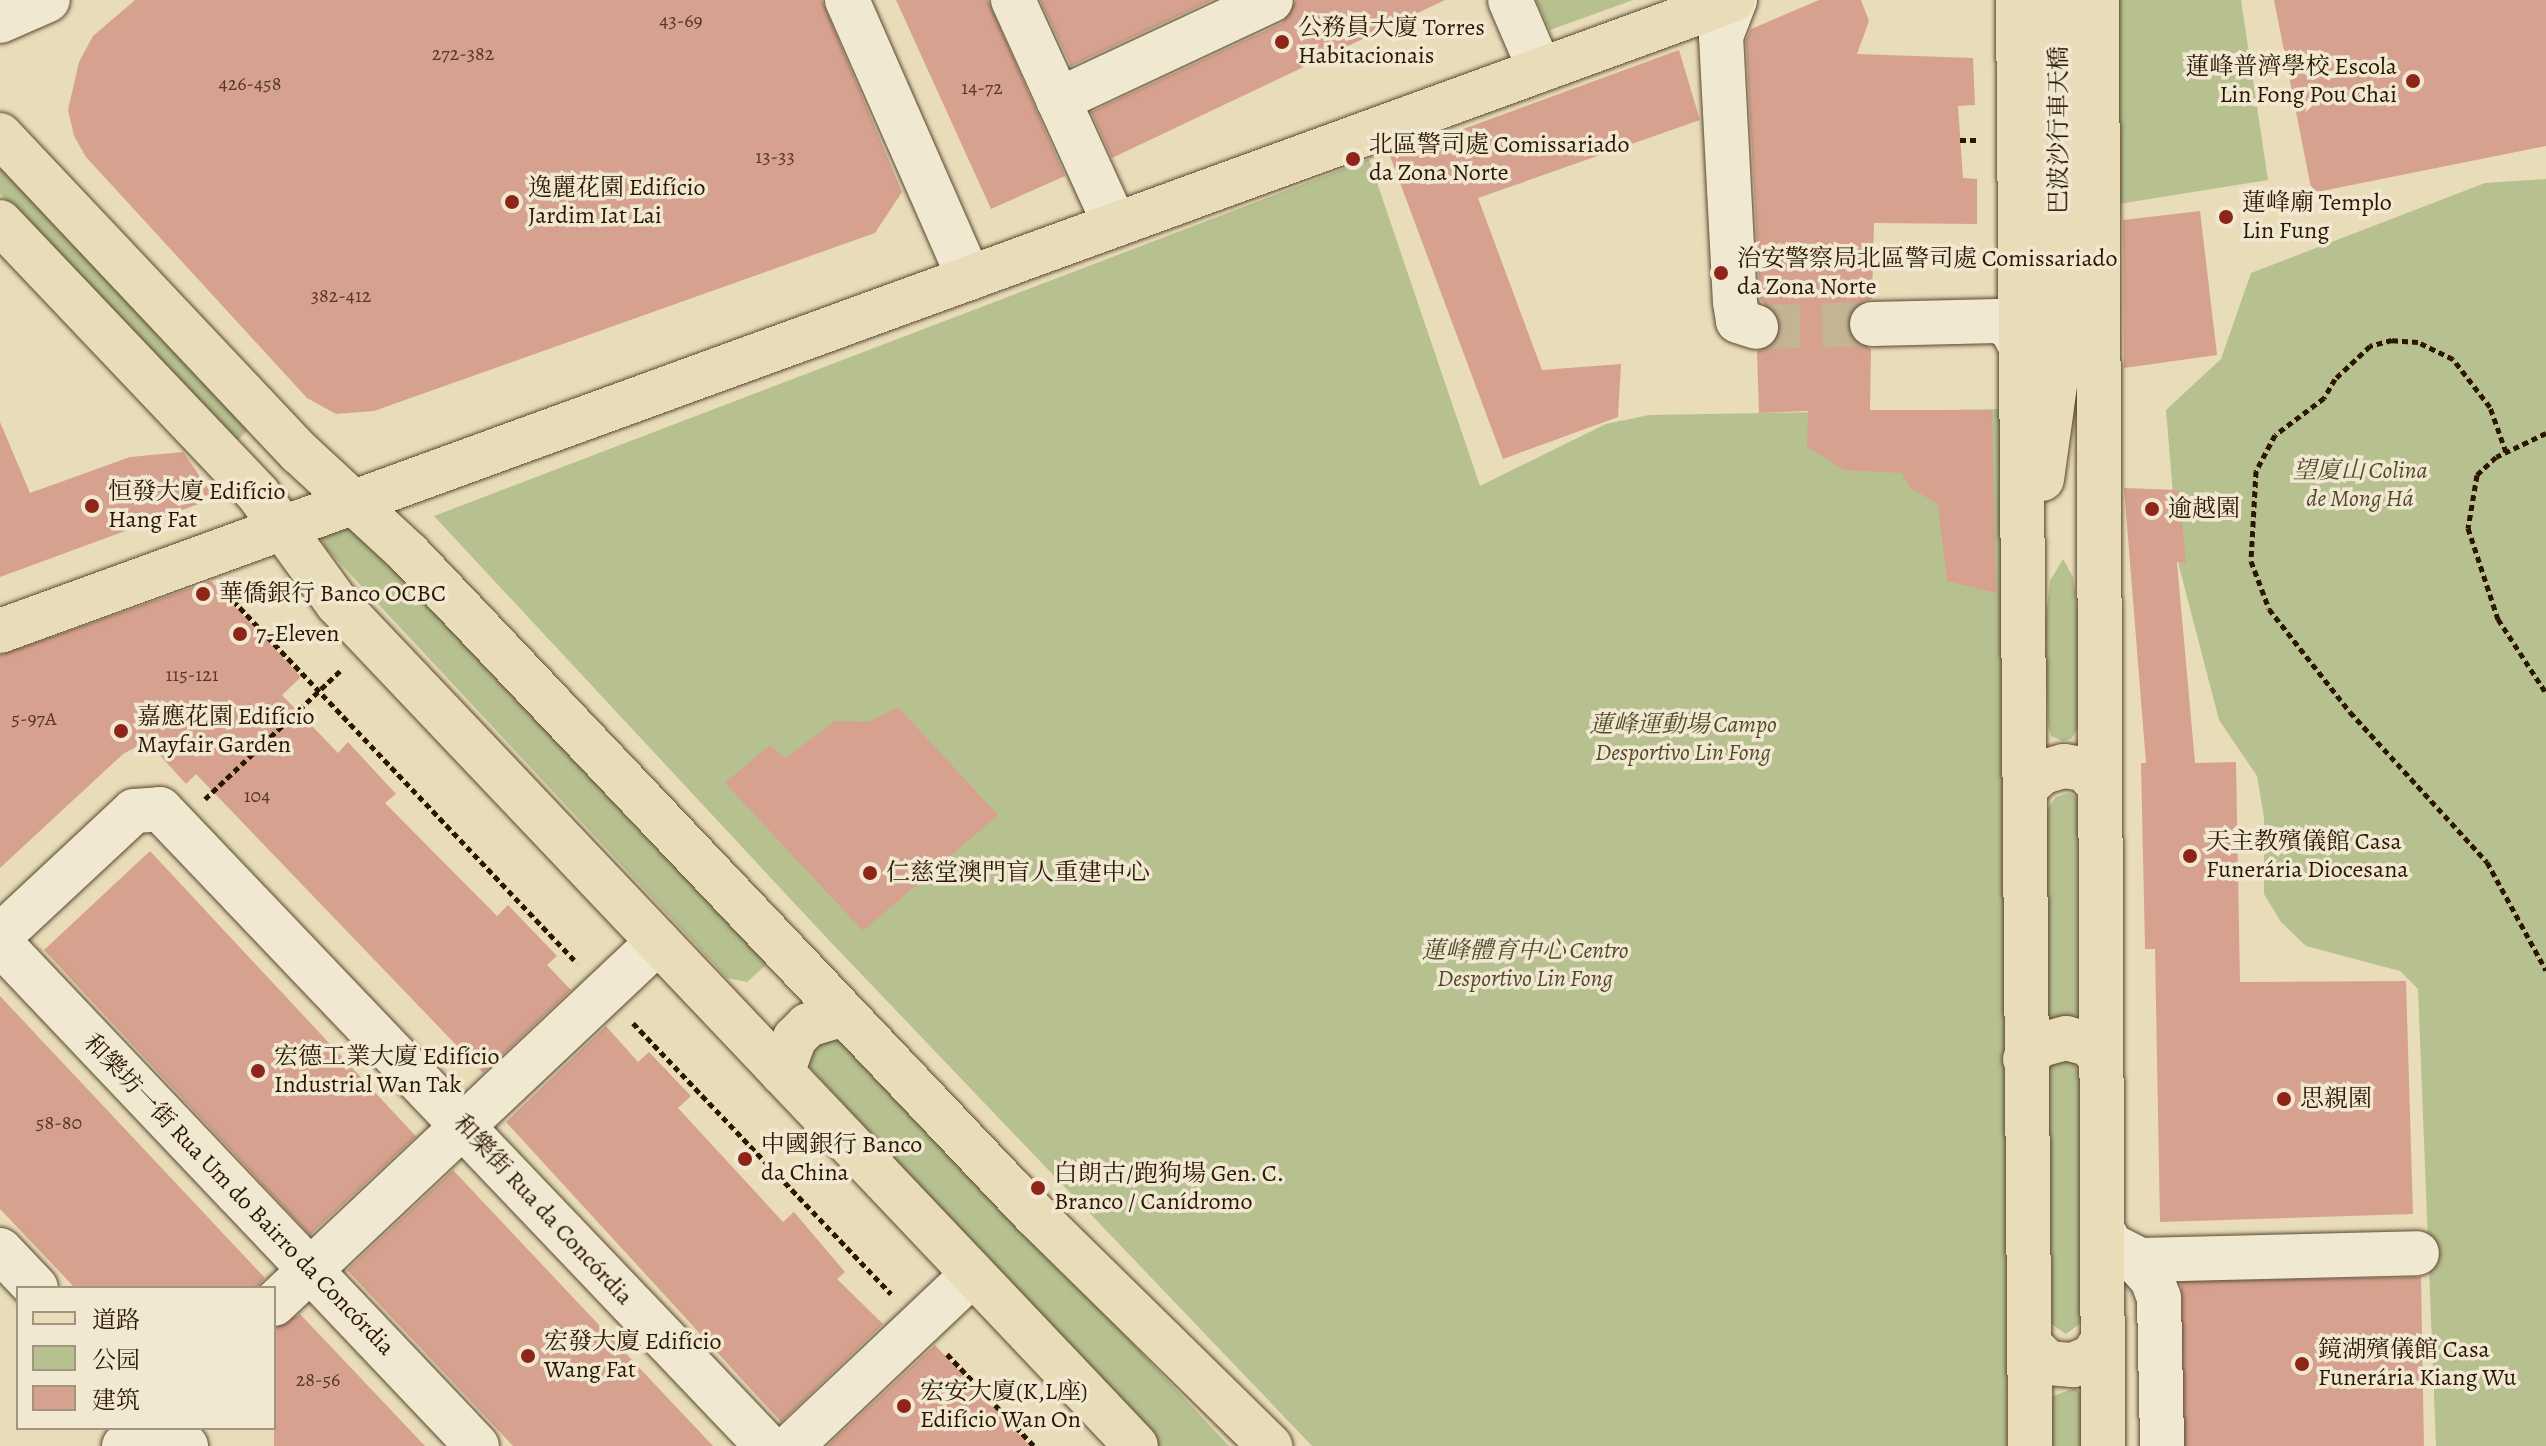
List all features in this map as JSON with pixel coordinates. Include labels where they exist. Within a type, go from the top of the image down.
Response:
[{"type":"main road","points":[[2018,0],[2039,350],[2021,628],[2030,1446]]},
{"type":"main road","name":"巴波沙行車天橋","points":[[2039,350],[2058,0]]},
{"type":"main road","points":[[2097,0],[2100,1057],[2117,1243],[2103,1340],[2103,1446]]},
{"type":"main road","points":[[0,631],[1707,11]]},
{"type":"main road","points":[[0,135],[300,453],[354,502],[1035,1215],[1270,1446]]},
{"type":"main road","points":[[0,222],[258,494],[337,603],[1136,1446]]},
{"type":"main road","points":[[2039,350],[2099,622]]},
{"type":"main road","points":[[2025,788],[2043,772],[2064,766],[2084,769],[2099,785]]},
{"type":"main road","points":[[782,1073],[795,1038],[808,1025],[844,1014]]},
{"type":"main road","points":[[2025,1059],[2040,1045],[2066,1038],[2089,1044],[2100,1057]]},
{"type":"main road","points":[[2029,1344],[2048,1363],[2073,1365],[2092,1357],[2103,1340]]},
{"type":"street","points":[[847,0],[969,278]]},
{"type":"street","points":[[1013,0],[1115,225]]},
{"type":"street","points":[[1058,100],[1271,0]]},
{"type":"street","points":[[1510,0],[1540,70]]},
{"type":"street","points":[[1707,11],[1736,314],[1743,326],[1756,327]]},
{"type":"street","points":[[1872,324],[1998,321],[2039,350]]},
{"type":"street","points":[[0,936],[134,811],[165,815]]},
{"type":"street","name":"和樂街 Rua da Concórdia","points":[[165,815],[767,1446]]},
{"type":"street","points":[[276,1302],[658,942]]},
{"type":"street","name":"和樂坊一街 Rua Um do Bairro da Concórdia","points":[[0,943],[477,1446]]},
{"type":"street","points":[[2117,1243],[2417,1253]]},
{"type":"street","points":[[2117,1243],[2152,1279],[2159,1298],[2162,1446]]},
{"type":"street","points":[[0,1250],[34,1286]]},
{"type":"street","points":[[791,1446],[973,1274]]},
{"type":"street","points":[[124,1446],[141,1430]]},
{"type":"street","points":[[171,1430],[186,1446]]},
{"type":"path","points":[[2506,452],[2490,407],[2453,359],[2418,342],[2370,346],[2349,363],[2324,398],[2275,435],[2256,471],[2251,561],[2269,609],[2350,712],[2487,862],[2546,970]]},
{"type":"path","points":[[2546,433],[2506,452],[2477,475],[2468,528],[2498,619],[2546,693]]},
{"type":"path","points":[[165,815],[373,640]]},
{"type":"green space","points":[[1536,0],[1633,0],[1550,30]]},
{"type":"green space","points":[[2116,0],[2241,0],[2268,180],[2112,205]]},
{"type":"green space","name":"蓮峰體育中心 Centro Desportivo Lin Fong","points":[[1369,159],[1480,486],[1606,424],[1649,415],[2006,409],[2007,1446],[1312,1446],[824,935],[434,516]]},
{"type":"green space","points":[[6,165],[252,426],[235,443],[0,194],[0,170]]},
{"type":"green space","name":"望廈山 Colina de Mong Há","points":[[2546,179],[2546,1446],[2436,1446],[2418,989],[2400,971],[2306,946],[2281,922],[2264,894],[2264,818],[2257,776],[2219,720],[2179,566],[2166,410],[2221,359],[2251,273],[2485,183]]},
{"type":"green space","points":[[343,513],[767,964],[747,982],[727,978],[325,547],[320,534]]},
{"type":"green space","points":[[2063,559],[2073,577],[2080,626],[2079,726],[2071,739],[2063,741],[2051,736],[2048,725],[2045,624],[2050,581]]},
{"type":"green space","points":[[2069,793],[2081,800],[2082,1012],[2054,1024],[2046,1014],[2046,811],[2056,797]]},
{"type":"green space","points":[[836,1027],[1229,1446],[1158,1446],[805,1062],[803,1051]]},
{"type":"green space","points":[[2064,1059],[2074,1062],[2081,1076],[2082,1322],[2066,1334],[2050,1323],[2047,1068]]},
{"type":"green space","points":[[2075,1388],[2085,1397],[2088,1446],[2048,1446],[2053,1396]]},
{"type":"building","name":"逸麗花園 Edifício Jardim Iat Lai","points":[[135,0],[822,0],[902,192],[875,233],[374,411],[336,414],[307,398],[86,157],[74,136],[68,110],[79,62],[93,36]]},
{"type":"building","points":[[896,0],[988,0],[1065,176],[991,209]]},
{"type":"building","points":[[1040,0],[1212,0],[1071,66]]},
{"type":"building","name":"公務員大廈 Torres Habitacionais","points":[[1296,0],[1445,0],[1112,158],[1091,112],[1282,23]]},
{"type":"building","points":[[1819,0],[1861,0],[1869,21],[1857,54],[1973,58],[1975,105],[1958,106],[1963,178],[1977,179],[1977,224],[1874,223],[1872,299],[1858,303],[1847,325],[1851,338],[1871,349],[1870,410],[1992,410],[1996,593],[1947,581],[1938,504],[1909,487],[1902,473],[1844,470],[1807,447],[1808,411],[1759,413],[1757,351],[1773,345],[1781,323],[1760,299],[1746,40],[1751,29]]},
{"type":"building","name":"蓮峰普濟學校 Escola Lin Fong Pou Chai","points":[[2274,0],[2546,0],[2546,146],[2312,193]]},
{"type":"building","points":[[1679,50],[1700,120],[1478,198],[1542,370],[1621,364],[1618,417],[1503,459],[1390,156]]},
{"type":"building","points":[[2200,211],[2217,355],[2124,368],[2123,220]]},
{"type":"building","points":[[0,422],[30,493],[130,457],[183,452],[215,498],[0,577]]},
{"type":"building","name":"思親園","points":[[2124,488],[2179,490],[2186,563],[2177,562],[2195,763],[2236,762],[2240,982],[2406,981],[2413,1214],[2160,1222],[2155,949],[2145,949],[2141,763],[2146,763]]},
{"type":"building","points":[[211,581],[301,677],[282,695],[338,753],[348,742],[396,794],[385,803],[497,916],[508,905],[557,956],[547,965],[571,990],[483,1073],[196,774],[186,784],[147,741],[123,754],[0,868],[0,655]]},
{"type":"building","name":"仁慈堂澳門盲人重建中心","points":[[898,707],[998,815],[863,931],[725,783],[770,745],[785,758],[835,721],[868,722]]},
{"type":"building","name":"宏德工業大廈 Edifício Industrial Wan Tak","points":[[150,851],[416,1136],[310,1235],[44,950]]},
{"type":"building","points":[[0,996],[265,1278],[257,1286],[73,1286],[0,1209]]},
{"type":"building","points":[[606,1026],[638,1062],[649,1052],[691,1096],[678,1108],[783,1222],[794,1212],[845,1272],[837,1279],[883,1324],[781,1422],[506,1122]]},
{"type":"building","name":"宏發大廈 Edifício Wang Fat","points":[[453,1170],[713,1446],[513,1446],[347,1270]]},
{"type":"building","name":"鏡湖殯儀館 Casa Funerária Kiang Wu","points":[[2421,1277],[2424,1446],[2184,1446],[2181,1281]]},
{"type":"building","points":[[300,1314],[425,1446],[274,1446],[276,1327]]},
{"type":"building","points":[[935,1345],[1030,1446],[827,1446],[920,1359]]},
{"type":"tunnel","points":[[1756,327],[1872,324]]},
{"type":"place","name":"公務員大廈 Torres Habitacionais","points":[[1282,42]]},
{"type":"place","name":"蓮峰普濟學校 Escola Lin Fong Pou Chai","points":[[2413,81]]},
{"type":"place","name":"北區警司處 Comissariado da Zona Norte","points":[[1353,159]]},
{"type":"place","name":"逸麗花園 Edifício Jardim Iat Lai","points":[[512,202]]},
{"type":"place","name":"蓮峰廟 Templo Lin Fung","points":[[2226,217]]},
{"type":"place","name":"治安警察局北區警司處 Comissariado da Zona Norte","points":[[1721,273]]},
{"type":"place","name":"恒發大廈 Edifício Hang Fat","points":[[92,506]]},
{"type":"place","name":"逾越園","points":[[2152,509]]},
{"type":"place","name":"華僑銀行 Banco OCBC","points":[[203,594]]},
{"type":"place","name":"7-Eleven","points":[[240,634]]},
{"type":"place","name":"嘉應花園 Edifício Mayfair Garden","points":[[121,731]]},
{"type":"place","name":"天主教殯儀館 Casa Funerária Diocesana","points":[[2190,856]]},
{"type":"place","name":"仁慈堂澳門盲人重建中心","points":[[870,873]]},
{"type":"place","name":"宏德工業大廈 Edifício Industrial Wan Tak","points":[[258,1071]]},
{"type":"place","name":"思親園","points":[[2284,1099]]},
{"type":"place","name":"中國銀行 Banco da China","points":[[745,1159]]},
{"type":"place","name":"白朗古/跑狗場 Gen. C. Branco / Canídromo","points":[[1038,1188]]},
{"type":"place","name":"宏發大廈 Edifício Wang Fat","points":[[528,1356]]},
{"type":"place","name":"鏡湖殯儀館 Casa Funerária Kiang Wu","points":[[2302,1364]]},
{"type":"place","name":"宏安大廈(K,L座) Edifício Wan On","points":[[904,1406]]},
{"type":"park label","name":"蓮峰運動場 Campo Desportivo Lin Fong","points":[[1683,739]]}]
